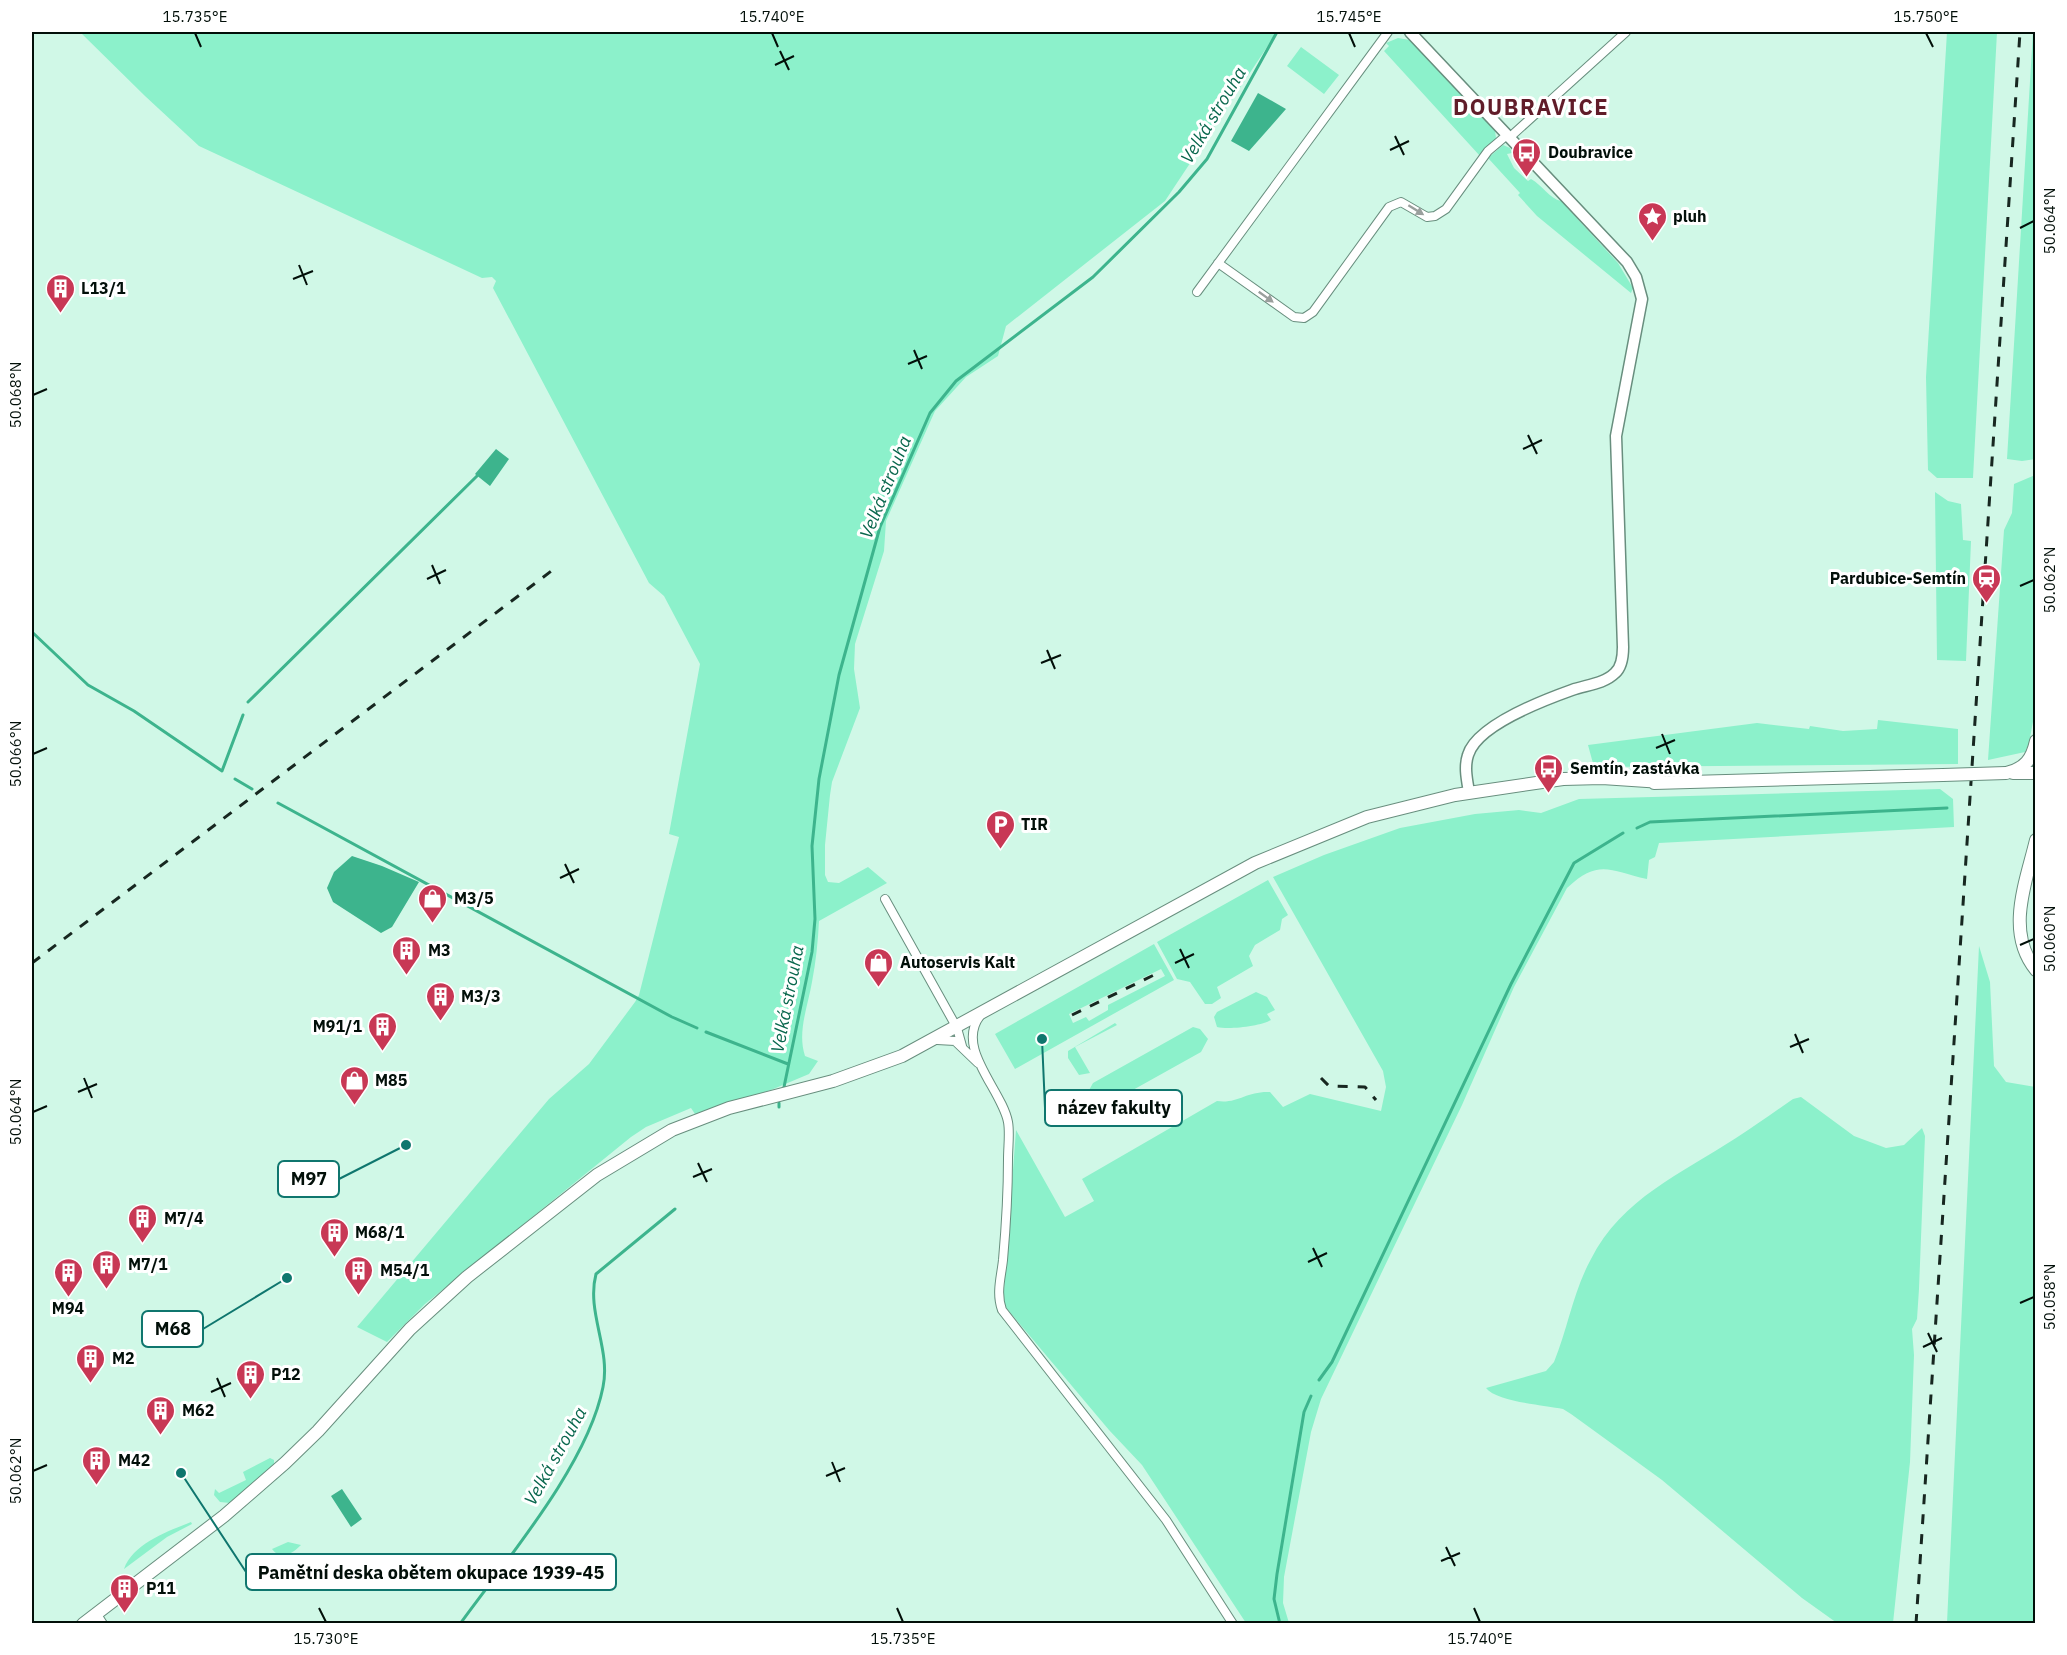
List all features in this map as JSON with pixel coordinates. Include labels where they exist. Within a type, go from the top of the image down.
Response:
[{"type":"main road","points":[[2006,773],[2016,771],[2027,763],[2036,741]]},
{"type":"main road","points":[[82,1623],[99,1618],[254,1491],[318,1431],[428,1312],[570,1195],[625,1156],[672,1130],[729,1108],[801,1090],[871,1068],[935,1040],[1274,854],[1383,812],[1469,792],[1524,785],[1590,778],[1662,782],[2036,773]]},
{"type":"main road","points":[[2036,840],[2019,917],[2020,937],[2025,955],[2036,970]]},
{"type":"main road","points":[[2020,937],[2027,953],[2036,959]]},
{"type":"street","points":[[1197,292],[1388,32]]},
{"type":"street","points":[[1410,32],[1627,262],[1641,291],[1642,307],[1616,436],[1623,655],[1617,672],[1605,681],[1552,698],[1482,735],[1472,745],[1467,758],[1469,792]]},
{"type":"street","points":[[1218,263],[1294,317],[1304,318],[1313,312],[1389,207],[1401,202],[1428,217],[1441,213],[1488,151],[1626,32]]},
{"type":"street","points":[[885,899],[957,1028],[962,1046]]},
{"type":"street","points":[[981,1014],[974,1025],[973,1039],[983,1070],[1006,1115],[1009,1128],[1008,1184],[999,1284],[1002,1310],[1166,1520],[1233,1623]]},
{"type":"street","points":[[957,1028],[973,1039]]},
{"type":"street","points":[[935,1040],[951,1040],[962,1046],[983,1070]]},
{"type":"shaded area","points":[[80,32],[1277,32],[1165,201],[1006,326],[998,356],[966,377],[935,411],[886,521],[884,551],[855,644],[854,669],[860,708],[832,782],[825,845],[825,875],[828,882],[839,883],[868,867],[887,883],[819,921],[815,966],[802,1038],[805,1056],[818,1061],[809,1074],[771,1090],[695,1114],[691,1108],[646,1127],[425,1304],[387,1342],[357,1327],[549,1099],[589,1064],[639,995],[679,837],[669,834],[700,664],[664,596],[649,583],[493,288],[496,281],[492,277],[482,278],[199,146]]},
{"type":"shaded area","points":[[1947,32],[1997,32],[1973,478],[1937,478],[1928,470],[1926,377]]},
{"type":"shaded area","points":[[2033,32],[2036,32],[2036,459],[2022,461],[2007,459]]},
{"type":"shaded area","points":[[1398,38],[1410,40],[1495,131],[1496,138],[1480,156],[1384,51],[1389,46],[1386,43]]},
{"type":"shaded area","points":[[1301,47],[1339,75],[1324,94],[1287,66]]},
{"type":"shaded area","points":[[1258,93],[1286,109],[1249,151],[1231,141]]},
{"type":"shaded area","points":[[1503,145],[1510,148],[1512,153],[1507,154],[1514,168],[1528,181],[1531,179],[1553,198],[1561,201],[1618,263],[1633,288],[1631,293],[1537,216],[1518,195],[1520,193],[1488,158]]},
{"type":"shaded area","points":[[496,449],[509,459],[490,486],[475,474]]},
{"type":"shaded area","points":[[2035,475],[2035,711],[2025,752],[1988,760],[2004,530],[2012,513],[2014,484]]},
{"type":"shaded area","points":[[1935,492],[1948,501],[1961,504],[1963,540],[1971,541],[1966,661],[1937,660]]},
{"type":"shaded area","points":[[1878,720],[1958,729],[1958,764],[1594,767],[1588,745],[1757,723],[1809,729],[1810,726],[1843,731],[1877,729]]},
{"type":"shaded area","points":[[1940,789],[1953,799],[1954,827],[1659,843],[1655,857],[1649,860],[1647,879],[1605,869],[1588,873],[1567,888],[1514,987],[1462,1105],[1321,1399],[1311,1432],[1284,1577],[1283,1603],[1289,1623],[1246,1623],[1142,1465],[1109,1430],[1003,1304],[1016,1130],[1065,1217],[1094,1201],[1082,1179],[1217,1101],[1231,1101],[1255,1093],[1270,1092],[1283,1107],[1310,1094],[1381,1111],[1386,1087],[1383,1071],[1273,877],[1324,855],[1400,828],[1475,814],[1519,810],[1541,813],[1579,799]]},
{"type":"shaded area","points":[[352,856],[419,882],[392,927],[381,933],[333,902],[327,888],[334,872]]},
{"type":"shaded area","points":[[1268,880],[1288,915],[1282,919],[1280,930],[1255,945],[1249,956],[1253,966],[1217,987],[1221,998],[1212,1004],[1205,1004],[1190,982],[1177,979],[1157,942]]},
{"type":"shaded area","points":[[1154,944],[1174,980],[1015,1069],[995,1034]],"holes":[[[1161,969],[1165,976],[1108,1005],[1108,1010],[1089,1021],[1086,1017],[1073,1023],[1069,1014]]]},
{"type":"shaded area","points":[[1979,946],[1990,982],[1994,1066],[2006,1082],[2035,1087],[2035,1623],[1947,1623]]},
{"type":"shaded area","points":[[1256,992],[1267,997],[1275,1010],[1267,1014],[1271,1020],[1245,1027],[1217,1027],[1214,1017],[1217,1012]]},
{"type":"shaded area","points":[[1115,1023],[1117,1025],[1075,1047],[1090,1073],[1079,1075],[1068,1058],[1068,1051]]},
{"type":"shaded area","points":[[1193,1027],[1200,1029],[1208,1039],[1201,1052],[1106,1105],[1097,1105],[1092,1101],[1088,1092],[1093,1083]]},
{"type":"shaded area","points":[[1801,1097],[1854,1136],[1886,1148],[1904,1145],[1922,1128],[1925,1136],[1917,1319],[1912,1329],[1914,1355],[1910,1462],[1893,1623],[1837,1623],[1802,1598],[1662,1480],[1571,1414],[1563,1409],[1500,1397],[1486,1388],[1546,1371],[1554,1362],[1580,1284],[1591,1259],[1619,1219],[1636,1203],[1793,1099]]},
{"type":"shaded area","points":[[270,1458],[274,1460],[274,1464],[230,1503],[220,1502],[214,1495],[215,1489],[219,1493],[246,1480],[243,1472]]},
{"type":"shaded area","points":[[342,1489],[362,1519],[351,1527],[331,1496]]},
{"type":"shaded area","points":[[191,1522],[192,1524],[167,1537],[124,1569],[135,1552],[143,1545]]},
{"type":"shaded area","points":[[288,1542],[301,1545],[286,1555],[279,1555],[272,1549]]},
{"type":"waterway","name":"Velká strouha","points":[[784,1087],[812,952],[815,919],[812,846],[819,779],[839,675],[880,527],[930,413],[956,381],[1093,277],[1179,192],[1207,159],[1277,32]]},
{"type":"waterway","points":[[248,702],[477,476]]},
{"type":"waterway","points":[[32,632],[88,685],[134,711],[222,771],[243,715]]},
{"type":"waterway","points":[[235,779],[252,789]]},
{"type":"waterway","points":[[278,803],[672,1017],[697,1028]]},
{"type":"waterway","points":[[1637,828],[1650,822],[1947,808]]},
{"type":"waterway","points":[[1319,1380],[1332,1362],[1511,984],[1574,863],[1623,833]]},
{"type":"waterway","points":[[706,1032],[788,1064]]},
{"type":"waterway","name":"Velká strouha","points":[[460,1624],[544,1510],[564,1479],[594,1417],[605,1373],[594,1302],[596,1274],[675,1209]]},
{"type":"waterway","points":[[1280,1624],[1274,1599],[1277,1574],[1304,1412],[1311,1396]]},
{"type":"railway","points":[[1916,1624],[2020,32]]},
{"type":"railway","points":[[32,963],[554,569]]},
{"type":"railway","points":[[1072,1015],[1156,974]]},
{"type":"railway","points":[[1321,1078],[1329,1086],[1365,1087],[1376,1100]]},
{"type":"place","name":"Doubravice","points":[[1527,178]]},
{"type":"place","name":"pluh","points":[[1652,242]]},
{"type":"place","name":"L13/1","points":[[60,314]]},
{"type":"place","name":"Pardubice-Semtín","points":[[1987,604]]},
{"type":"place","name":"Semtín, zastávka","points":[[1549,794]]},
{"type":"place","name":"TIR","points":[[1000,850]]},
{"type":"place","name":"M3/5","points":[[433,924]]},
{"type":"place","name":"M3","points":[[407,976]]},
{"type":"place","name":"Autoservis Kalt","points":[[879,988]]},
{"type":"place","name":"M3/3","points":[[440,1022]]},
{"type":"place","name":"název fakulty","points":[[1042,1039]]},
{"type":"place","name":"M91/1","points":[[383,1052]]},
{"type":"place","name":"M85","points":[[354,1106]]},
{"type":"place","name":"M97","points":[[406,1145]]},
{"type":"place","name":"M7/4","points":[[143,1244]]},
{"type":"place","name":"M68/1","points":[[334,1258]]},
{"type":"place","name":"M68","points":[[287,1278]]},
{"type":"place","name":"M7/1","points":[[107,1290]]},
{"type":"place","name":"M54/1","points":[[359,1296]]},
{"type":"place","name":"M94","points":[[68,1298]]},
{"type":"place","name":"M2","points":[[91,1384]]},
{"type":"place","name":"P12","points":[[250,1400]]},
{"type":"place","name":"M62","points":[[161,1436]]},
{"type":"place","name":"Pamětní deska obětem okupace 1939-45","points":[[181,1473]]},
{"type":"place","name":"M42","points":[[97,1486]]},
{"type":"place","name":"P11","points":[[125,1614]]},
{"type":"district","name":"DOUBRAVICE","points":[[1531,106]]}]
